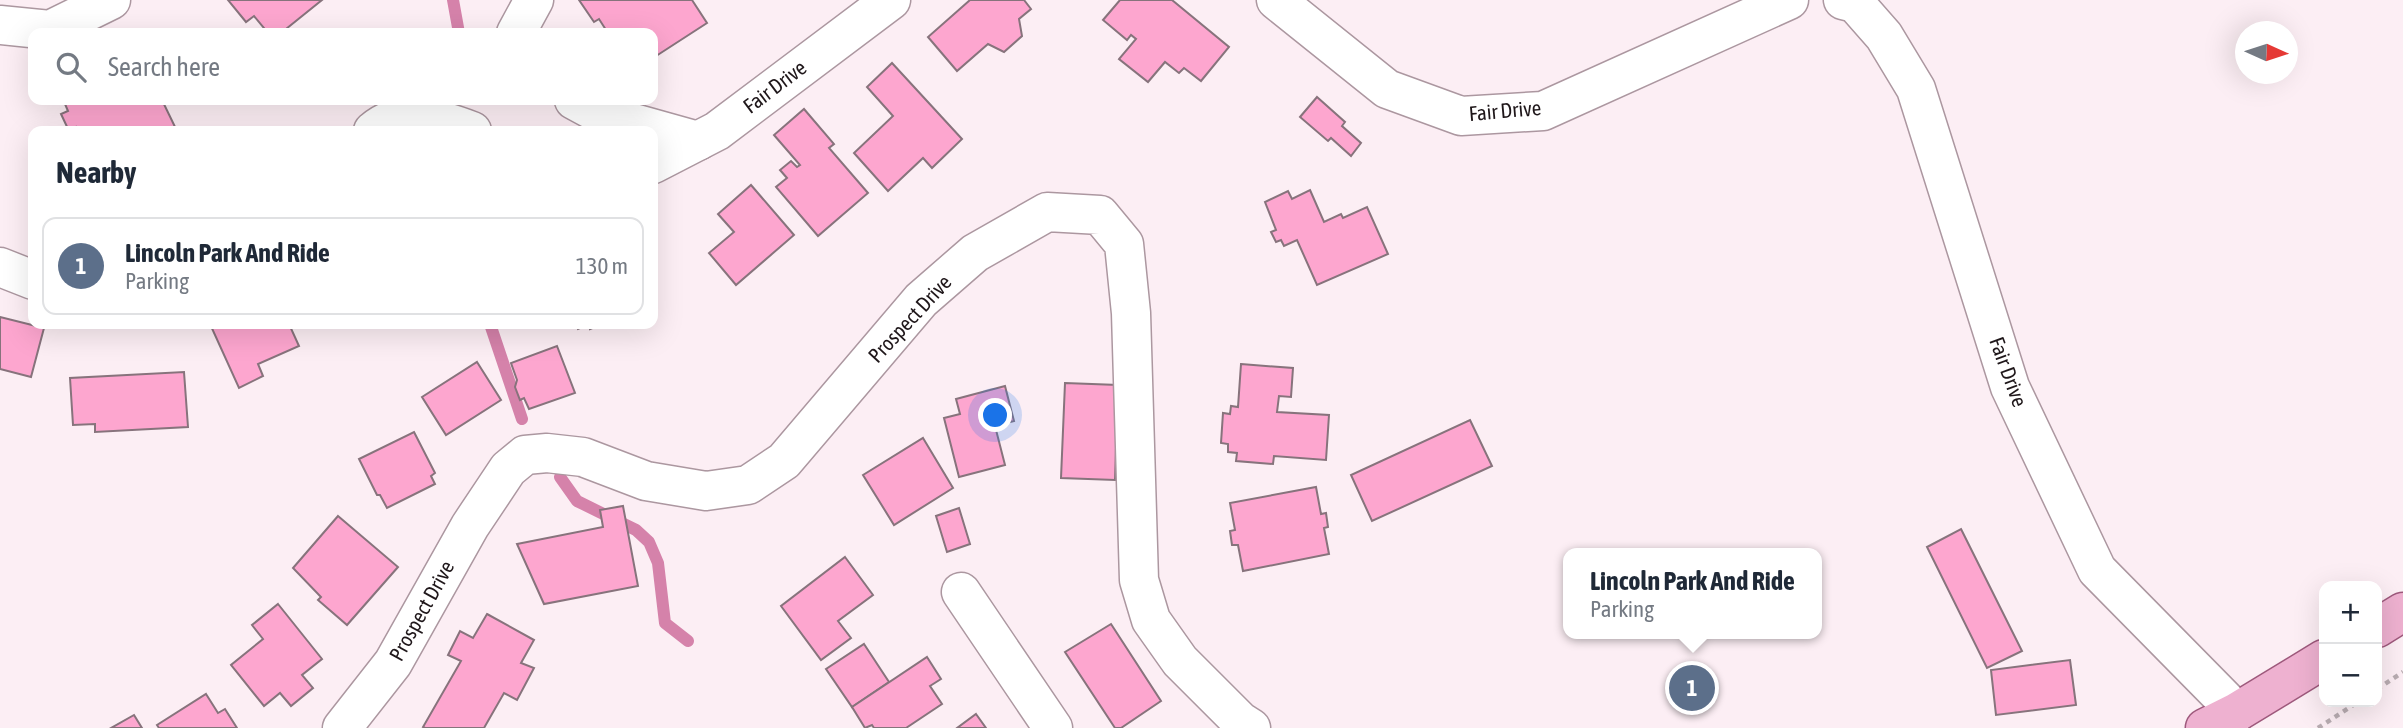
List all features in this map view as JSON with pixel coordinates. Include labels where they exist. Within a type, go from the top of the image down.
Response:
[{"type":"main road","points":[[2382,625],[2403,612]]},
{"type":"main road","points":[[2221,720],[2319,662]]},
{"type":"street","points":[[54,28],[111,0]]},
{"type":"street","points":[[519,28],[534,0]]},
{"type":"street","name":"Fair Drive","points":[[658,161],[717,131],[891,0]]},
{"type":"street","name":"Fair Drive","points":[[1276,0],[1387,89],[1461,116],[1543,111],[1789,0]]},
{"type":"street","name":"Fair Drive","points":[[1843,0],[1855,3],[1884,36],[1916,89],[2010,387],[2097,570],[2221,720]]},
{"type":"street","points":[[0,25],[30,28]]},
{"type":"street","points":[[583,105],[598,113],[644,126]]},
{"type":"street","points":[[383,126],[402,116],[445,121],[458,126]]},
{"type":"street","points":[[658,130],[698,141]]},
{"type":"street","name":"Prospect Drive","points":[[342,728],[393,663],[470,526],[508,469],[525,455],[547,453],[583,457],[646,481],[706,491],[748,485],[784,461],[921,300],[975,253],[1048,212],[1100,215],[1124,244],[1131,313],[1139,580],[1151,620],[1180,661],[1240,721],[1251,728]]},
{"type":"street","points":[[0,267],[28,278]]},
{"type":"street","points":[[961,592],[1053,728]]},
{"type":"path","points":[[2382,686],[2403,672]]},
{"type":"path","points":[[2318,728],[2350,707]]},
{"type":"building","points":[[228,0],[322,0],[287,28],[264,28],[254,16],[246,22]]},
{"type":"building","points":[[579,0],[692,0],[707,23],[658,55],[658,28],[605,28],[599,19],[594,22]]},
{"type":"building","points":[[970,0],[1024,0],[1031,9],[1019,19],[1022,36],[1004,52],[988,44],[957,71],[928,37]]},
{"type":"building","points":[[1120,0],[1172,0],[1229,47],[1201,81],[1184,68],[1179,73],[1165,62],[1148,82],[1119,59],[1136,39],[1131,35],[1127,40],[1103,20]]},
{"type":"building","points":[[892,63],[962,139],[932,168],[923,158],[888,191],[854,153],[893,116],[867,87]]},
{"type":"building","points":[[1317,97],[1345,122],[1342,126],[1361,143],[1351,156],[1331,138],[1328,141],[1300,117]]},
{"type":"building","points":[[65,105],[164,105],[175,126],[67,126],[61,114],[68,111]]},
{"type":"building","points":[[804,109],[834,144],[829,148],[868,193],[818,236],[776,187],[787,178],[780,170],[791,161],[797,167],[800,165],[774,135]]},
{"type":"building","points":[[751,185],[794,235],[736,285],[709,253],[734,232],[718,214]]},
{"type":"building","points":[[1310,190],[1324,222],[1341,214],[1343,218],[1367,207],[1388,254],[1317,285],[1297,240],[1284,246],[1281,240],[1276,242],[1271,232],[1276,230],[1265,202],[1288,191],[1292,199]]},
{"type":"building","points":[[0,317],[28,324],[28,329],[44,329],[31,377],[0,369]]},
{"type":"building","points":[[212,329],[291,329],[299,346],[258,364],[263,376],[239,388]]},
{"type":"building","points":[[557,346],[575,393],[529,409],[524,398],[520,400],[511,363]]},
{"type":"building","points":[[477,362],[501,400],[446,435],[422,397]]},
{"type":"building","points":[[1241,364],[1293,368],[1291,397],[1279,396],[1277,412],[1329,415],[1326,460],[1274,456],[1273,464],[1236,461],[1237,453],[1228,452],[1228,444],[1221,443],[1223,413],[1230,414],[1231,406],[1238,407]]},
{"type":"building","points":[[184,372],[188,427],[95,432],[95,424],[73,425],[70,378]]},
{"type":"building","points":[[1065,383],[1118,385],[1115,480],[1061,478]]},
{"type":"building","points":[[1005,386],[1014,421],[995,426],[1005,465],[959,477],[944,418],[960,414],[956,399]]},
{"type":"building","points":[[1470,420],[1492,466],[1372,521],[1351,475]]},
{"type":"building","points":[[414,432],[435,473],[431,476],[435,484],[387,508],[380,495],[377,495],[359,459]]},
{"type":"building","points":[[923,438],[953,488],[894,525],[863,475]]},
{"type":"building","points":[[1316,487],[1321,514],[1326,513],[1328,527],[1324,528],[1329,554],[1243,571],[1238,545],[1232,545],[1230,531],[1235,530],[1230,503]]},
{"type":"building","points":[[623,506],[638,586],[544,604],[517,544],[603,527],[600,510]]},
{"type":"building","points":[[959,508],[970,544],[947,552],[936,516]]},
{"type":"building","points":[[338,516],[398,567],[347,625],[318,600],[321,597],[293,568]]},
{"type":"building","points":[[1961,529],[2022,651],[1987,668],[1927,547]]},
{"type":"building","points":[[845,557],[873,595],[838,621],[851,638],[821,660],[781,606]]},
{"type":"building","points":[[278,604],[322,659],[302,675],[313,688],[291,706],[280,693],[264,706],[231,665],[263,639],[252,625]]},
{"type":"building","points":[[487,614],[534,640],[521,663],[534,668],[517,700],[504,693],[484,728],[423,727],[461,661],[448,655],[460,631],[473,638]]},
{"type":"building","points":[[1111,624],[1161,701],[1121,728],[1115,728],[1065,652]]},
{"type":"building","points":[[864,644],[889,682],[852,707],[826,669]]},
{"type":"building","points":[[927,657],[941,679],[930,686],[942,704],[906,728],[874,728],[872,725],[865,728],[852,707]]},
{"type":"building","points":[[2070,660],[2076,705],[1996,715],[1991,670]]},
{"type":"building","points":[[206,694],[218,713],[225,709],[237,728],[159,728],[157,725]]},
{"type":"building","points":[[976,714],[986,728],[957,728]]},
{"type":"building","points":[[134,715],[142,728],[111,728]]},
{"type":"waterway","points":[[453,0],[458,28]]},
{"type":"waterway","points":[[492,329],[522,419]]},
{"type":"waterway","points":[[560,477],[577,501],[636,530],[649,542],[658,563],[665,623],[688,641]]},
{"type":"place","name":"Lincoln Park And Ride","points":[[1692,688]]}]
